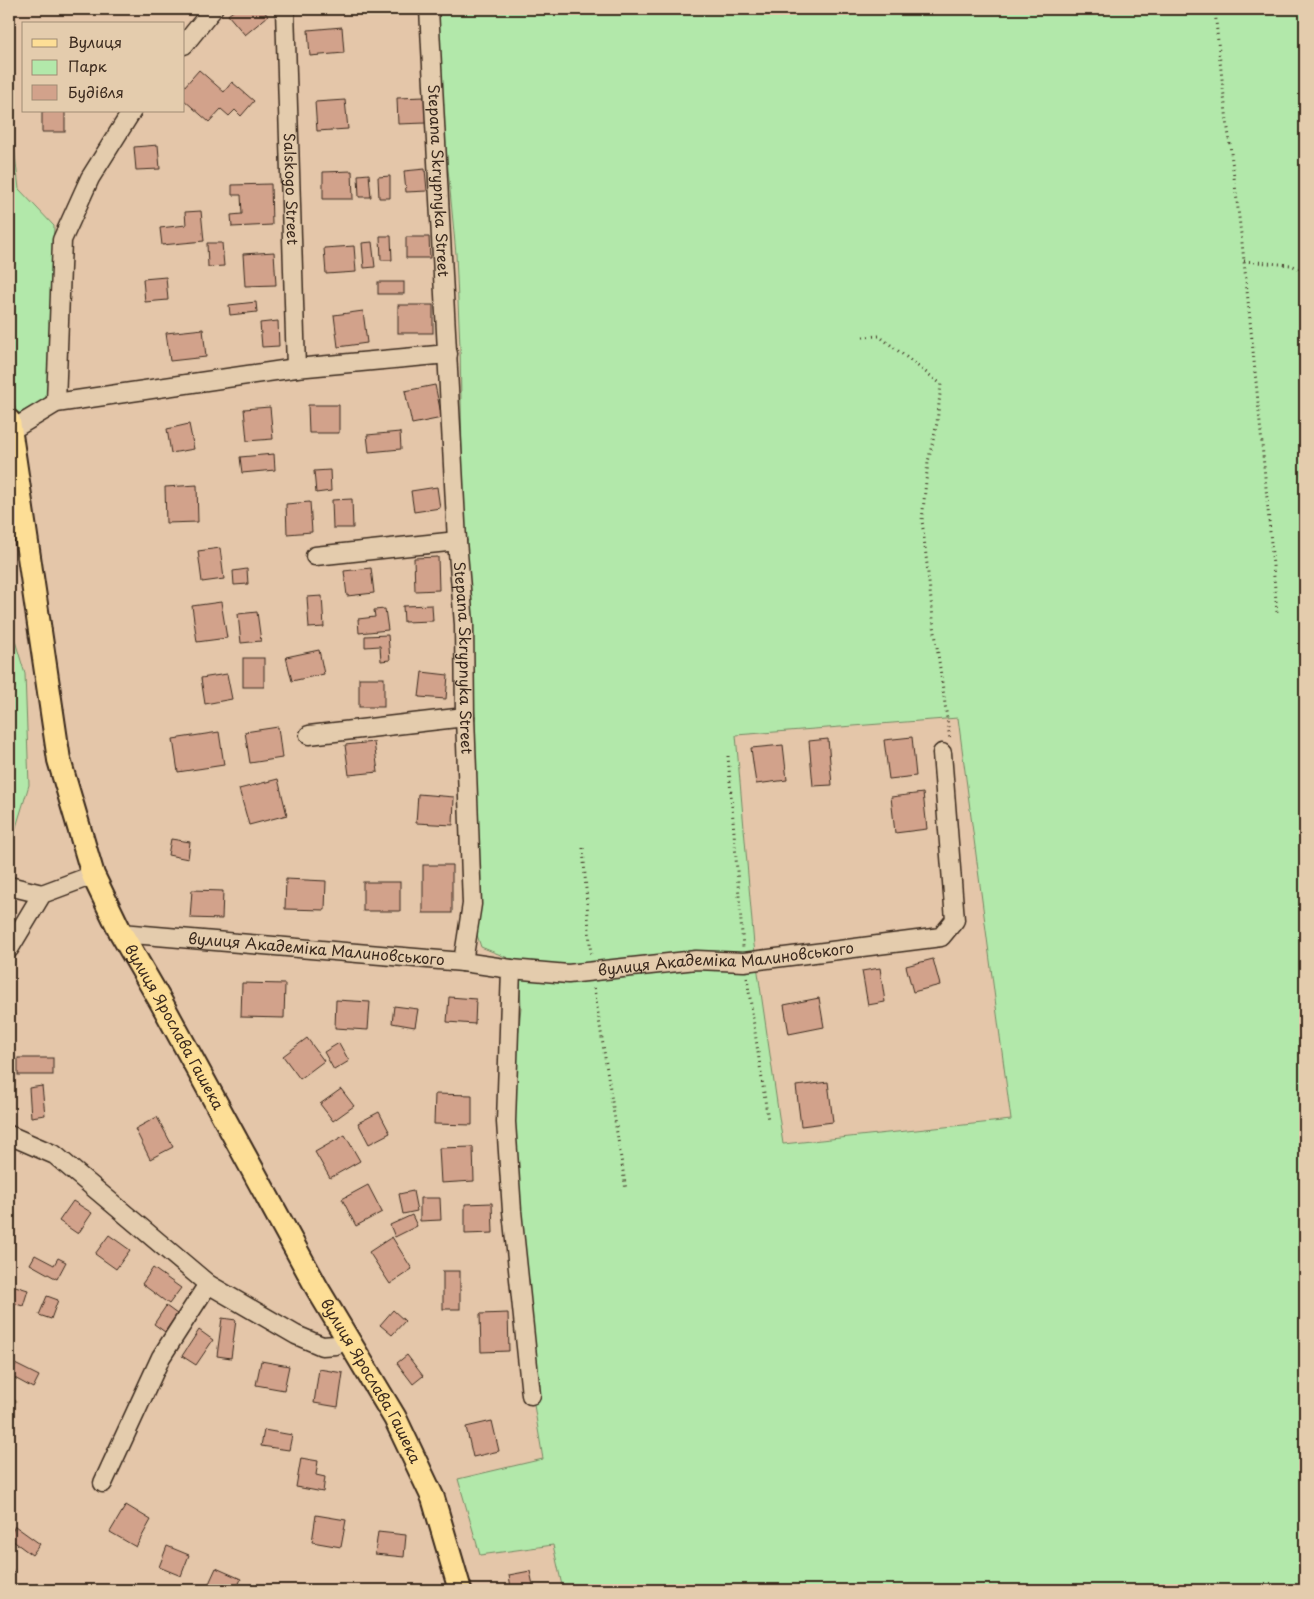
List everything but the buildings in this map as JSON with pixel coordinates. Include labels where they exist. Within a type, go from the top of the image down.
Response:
[{"type":"main road","name":"вулиця Ярослава Гашека","points":[[10,426],[60,760],[93,875],[121,933],[318,1288],[396,1418],[433,1498],[460,1590]]},
{"type":"street","points":[[185,45],[213,9]]},
{"type":"street","name":"Salskogo Street","points":[[285,9],[296,368]]},
{"type":"street","name":"Stepana Skrypnyka Street","points":[[429,9],[457,540],[464,624],[464,717],[472,904],[463,962]]},
{"type":"street","points":[[56,403],[62,240],[90,178],[131,112]]},
{"type":"street","points":[[10,426],[56,403],[296,368],[448,354]]},
{"type":"street","points":[[315,556],[457,540]]},
{"type":"street","points":[[308,735],[464,717]]},
{"type":"street","name":"вулиця Академіка Малиновського","points":[[121,933],[463,962],[511,969],[568,974],[696,960],[744,962],[941,936],[955,920],[942,753]]},
{"type":"street","points":[[9,886],[42,894],[93,875]]},
{"type":"street","points":[[9,949],[42,894]]},
{"type":"street","points":[[511,969],[506,1122],[512,1211],[532,1395]]},
{"type":"street","points":[[9,1135],[55,1155],[208,1284],[296,1335],[322,1346],[336,1345],[348,1338]]},
{"type":"street","points":[[103,1483],[161,1358],[208,1284]]},
{"type":"path","points":[[1214,9],[1222,93],[1244,261],[1277,612]]},
{"type":"path","points":[[1244,261],[1291,265],[1305,271]]},
{"type":"path","points":[[863,337],[878,336],[941,384],[937,423],[928,462],[922,520],[950,741],[942,753]]},
{"type":"path","points":[[728,756],[744,962],[768,1120]]},
{"type":"path","points":[[584,848],[592,972],[626,1190]]},
{"type":"green space","points":[[433,9],[1305,9],[1305,1590],[563,1590],[553,1545],[480,1555],[458,1479],[543,1459],[529,1375],[529,1312],[523,1231],[513,1166],[514,1079],[521,1007],[520,984],[517,969],[508,958],[481,947],[474,926],[475,719],[463,509],[456,254]],"holes":[[[958,718],[1011,1120],[783,1144],[754,945],[736,735]]]},
{"type":"green space","points":[[9,103],[19,189],[54,226],[48,398],[16,415],[9,364]]},
{"type":"green space","points":[[9,621],[25,674],[29,785],[9,850]]}]
